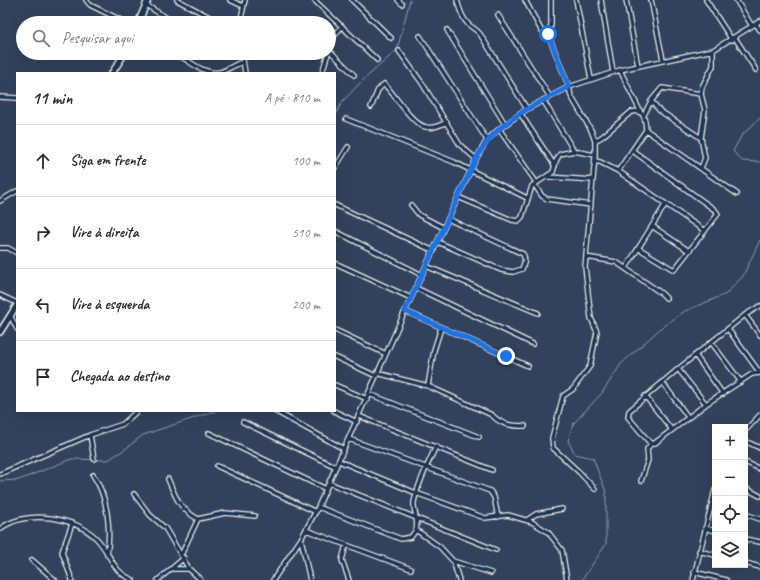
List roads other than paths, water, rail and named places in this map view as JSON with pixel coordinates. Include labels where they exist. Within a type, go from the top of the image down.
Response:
[{"type":"street","points":[[86,0],[90,5],[113,16]]},
{"type":"street","points":[[177,0],[208,16]]},
{"type":"street","points":[[230,0],[243,6]]},
{"type":"street","points":[[241,16],[245,0]]},
{"type":"street","points":[[314,0],[331,16]]},
{"type":"street","points":[[352,0],[391,38]]},
{"type":"street","points":[[398,0],[402,4]]},
{"type":"street","points":[[457,0],[466,23],[475,28],[480,34],[528,108]]},
{"type":"street","points":[[525,0],[541,30],[548,34],[569,87],[570,96],[591,130],[594,141],[595,161],[585,267],[591,318],[597,332],[590,366],[573,389],[563,396],[552,438],[553,448],[595,489]]},
{"type":"street","points":[[548,34],[551,25],[551,0]]},
{"type":"street","points":[[576,0],[591,79]]},
{"type":"street","points":[[601,0],[613,72]]},
{"type":"street","points":[[626,0],[638,66]]},
{"type":"street","points":[[651,0],[663,60]]},
{"type":"street","points":[[706,0],[756,70]]},
{"type":"street","points":[[736,0],[754,25],[760,30]]},
{"type":"street","points":[[141,16],[147,3],[165,16]]},
{"type":"street","points":[[498,15],[550,97]]},
{"type":"street","points":[[336,20],[377,60]]},
{"type":"street","points":[[273,580],[301,540],[316,512],[405,311],[476,159],[487,140],[520,113],[569,87],[620,70],[713,50],[760,21]]},
{"type":"street","points":[[336,34],[342,26]]},
{"type":"street","points":[[447,30],[505,124]]},
{"type":"street","points":[[420,36],[487,140]]},
{"type":"street","points":[[701,168],[705,158],[701,138],[704,110],[701,94],[702,87],[713,66],[713,50]]},
{"type":"street","points":[[399,51],[447,122],[460,145],[476,159]]},
{"type":"street","points":[[336,57],[354,74]]},
{"type":"street","points":[[113,72],[120,60]]},
{"type":"street","points":[[188,60],[201,68],[213,72],[219,72],[243,62],[245,72]]},
{"type":"street","points":[[322,72],[326,60]]},
{"type":"street","points":[[199,72],[201,68]]},
{"type":"street","points":[[620,70],[642,114],[646,130],[737,194]]},
{"type":"street","points":[[371,107],[378,90],[384,84],[413,118],[424,127],[431,127],[447,122]]},
{"type":"street","points":[[642,114],[662,88],[701,94]]},
{"type":"street","points":[[0,96],[16,98]]},
{"type":"street","points":[[543,100],[574,151]]},
{"type":"street","points":[[651,101],[660,111],[701,138]]},
{"type":"street","points":[[594,141],[603,136],[631,112],[636,111],[642,114]]},
{"type":"street","points":[[520,113],[555,166]]},
{"type":"street","points":[[346,119],[405,141],[471,170],[527,198]]},
{"type":"street","points":[[499,129],[542,196],[547,199],[591,206]]},
{"type":"street","points":[[618,171],[646,130]]},
{"type":"street","points":[[336,166],[348,147]]},
{"type":"street","points":[[458,197],[518,221],[522,217],[527,198],[535,183],[553,172],[560,154],[574,151],[595,155]]},
{"type":"street","points":[[632,151],[717,212],[716,218],[674,270],[638,248]]},
{"type":"street","points":[[595,161],[618,171],[665,205],[705,231]]},
{"type":"street","points":[[546,177],[593,180]]},
{"type":"street","points":[[0,201],[16,191]]},
{"type":"street","points":[[336,205],[434,250]]},
{"type":"street","points":[[411,205],[419,215],[444,228]]},
{"type":"street","points":[[626,268],[665,205]]},
{"type":"street","points":[[438,242],[501,270],[512,272],[522,269],[525,260],[523,254],[448,219]]},
{"type":"street","points":[[652,226],[689,251]]},
{"type":"street","points":[[336,232],[422,275]]},
{"type":"street","points":[[0,248],[8,248],[16,252]]},
{"type":"street","points":[[586,257],[616,262],[666,298]]},
{"type":"street","points":[[336,263],[411,298]]},
{"type":"street","points":[[426,266],[538,313]]},
{"type":"street","points":[[416,288],[503,328],[533,344]]},
{"type":"street","points":[[0,295],[16,303]]},
{"type":"street","points":[[0,332],[11,317],[16,306]]},
{"type":"street","points":[[651,444],[628,417],[629,411],[645,396],[728,328],[760,306]]},
{"type":"street","points":[[405,311],[528,366]]},
{"type":"street","points":[[745,315],[760,335]]},
{"type":"street","points":[[11,317],[16,327]]},
{"type":"street","points":[[428,386],[434,350],[441,328]]},
{"type":"street","points":[[641,481],[648,460],[646,449],[651,444],[655,444],[706,404],[752,374],[760,373],[728,328]]},
{"type":"street","points":[[336,330],[386,354]]},
{"type":"street","points":[[711,342],[741,382]]},
{"type":"street","points":[[695,355],[723,394]]},
{"type":"street","points":[[336,358],[377,375],[428,386],[492,415],[503,424],[525,426]]},
{"type":"street","points":[[678,369],[706,404]]},
{"type":"street","points":[[662,382],[688,417]]},
{"type":"street","points":[[336,385],[367,399]]},
{"type":"street","points":[[369,394],[479,437]]},
{"type":"street","points":[[645,396],[672,430]]},
{"type":"street","points":[[0,474],[90,435],[123,424],[136,412]]},
{"type":"street","points":[[277,412],[344,449]]},
{"type":"street","points":[[336,412],[357,422]]},
{"type":"street","points":[[748,428],[760,415]]},
{"type":"street","points":[[359,416],[492,470]]},
{"type":"street","points":[[755,420],[760,423]]},
{"type":"street","points":[[243,422],[336,467]]},
{"type":"street","points":[[209,433],[326,489]]},
{"type":"street","points":[[90,435],[94,459]]},
{"type":"street","points":[[349,439],[426,469],[490,491],[494,497],[498,517]]},
{"type":"street","points":[[748,442],[760,448]]},
{"type":"street","points":[[318,507],[400,539],[411,537],[416,530],[417,519],[414,510],[416,493],[436,446]]},
{"type":"street","points":[[339,461],[416,493],[485,518],[508,515],[527,520],[548,532],[558,544],[564,556],[567,580]]},
{"type":"street","points":[[748,463],[760,469]]},
{"type":"street","points":[[217,466],[316,512]]},
{"type":"street","points":[[94,474],[103,494],[109,529],[107,555]]},
{"type":"street","points":[[168,479],[178,502],[183,509],[198,519],[225,513],[254,516]]},
{"type":"street","points":[[329,483],[496,550]]},
{"type":"street","points":[[748,490],[760,496]]},
{"type":"street","points":[[134,494],[150,515],[164,528],[182,554],[189,569],[201,580]]},
{"type":"street","points":[[693,580],[699,551],[712,506]]},
{"type":"street","points":[[527,520],[536,514],[562,509]]},
{"type":"street","points":[[748,515],[760,519]]},
{"type":"street","points":[[0,529],[8,523],[23,519],[53,519],[72,524],[87,530],[98,540],[120,574],[133,580]]},
{"type":"street","points":[[182,554],[198,519]]},
{"type":"street","points":[[72,524],[62,552],[72,580]]},
{"type":"street","points":[[705,528],[712,530]]},
{"type":"street","points":[[306,530],[411,569]]},
{"type":"street","points":[[416,530],[440,547],[453,561],[459,580]]},
{"type":"street","points":[[301,540],[310,580]]},
{"type":"street","points":[[748,540],[760,542]]},
{"type":"street","points":[[346,545],[342,560],[349,580]]},
{"type":"street","points":[[699,551],[712,554]]},
{"type":"street","points":[[158,580],[184,558]]},
{"type":"street","points":[[32,560],[55,580]]},
{"type":"street","points":[[453,561],[490,572]]},
{"type":"street","points":[[748,564],[760,567]]},
{"type":"street","points":[[172,569],[189,569]]},
{"type":"street","points":[[694,572],[726,580]]},
{"type":"waterway","points":[[336,114],[342,102],[361,82],[397,50],[410,0]]},
{"type":"waterway","points":[[760,118],[742,135],[733,151],[742,161],[760,162]]},
{"type":"waterway","points":[[582,580],[606,544],[606,492],[593,458],[575,454],[568,441],[573,424],[602,393],[621,364],[662,327],[685,311],[726,294],[743,276],[760,240]]},
{"type":"waterway","points":[[0,481],[19,480],[71,459],[108,460],[143,435],[212,412]]}]
